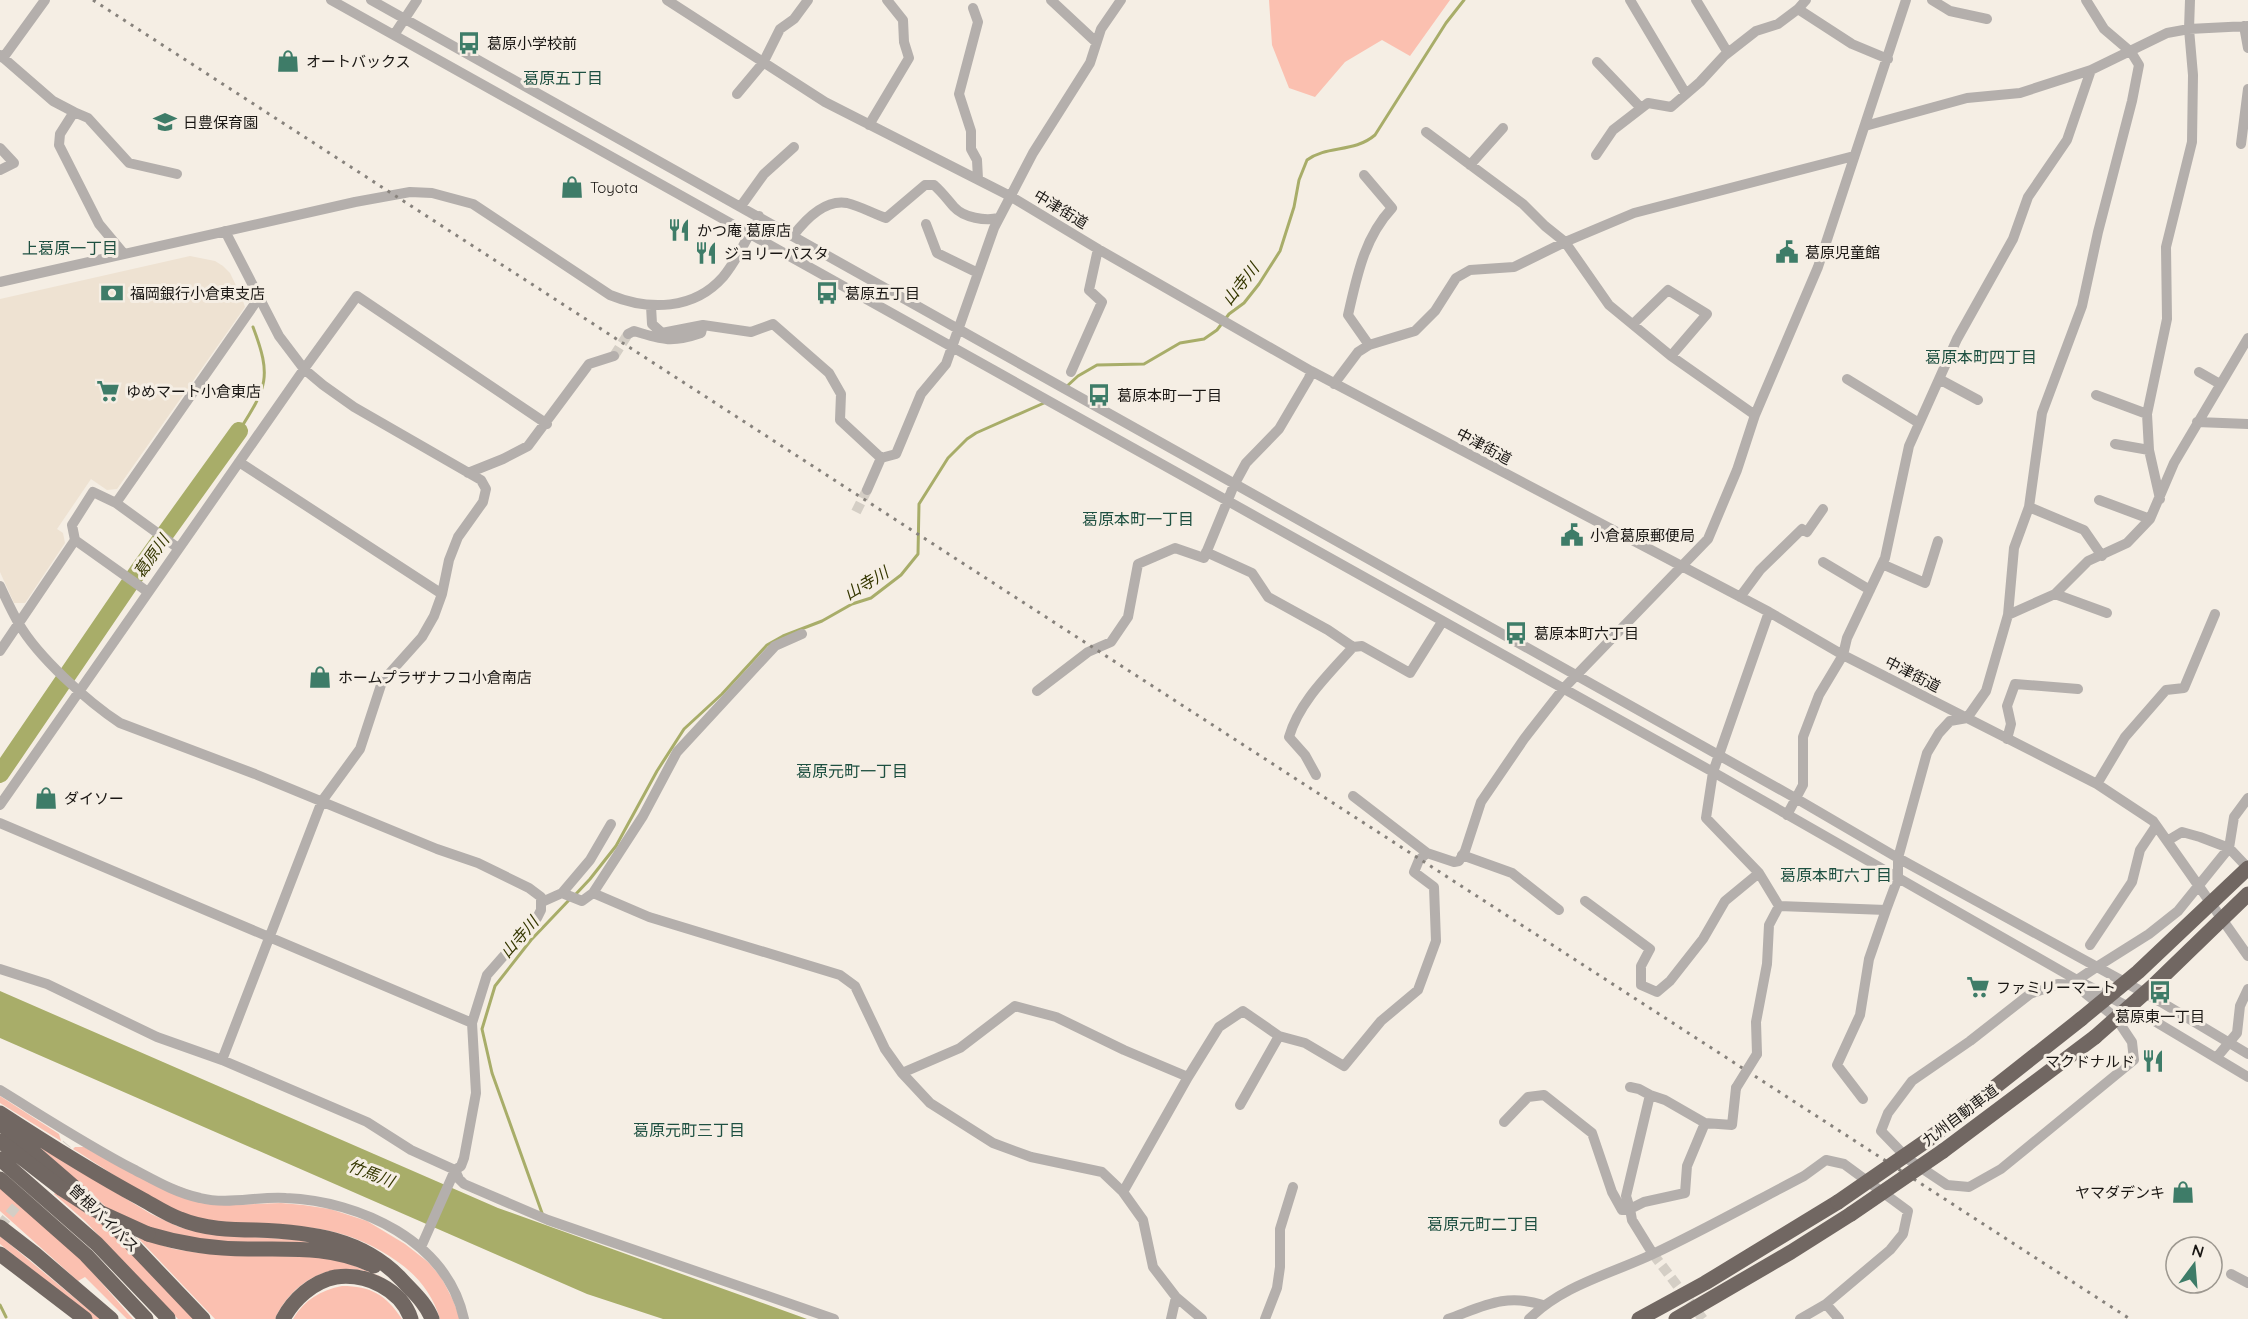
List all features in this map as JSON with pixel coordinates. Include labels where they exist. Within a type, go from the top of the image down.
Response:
[{"type":"highway","name":"九州自動車道","points":[[1639,1319],[1705,1283],[1838,1202],[1929,1139],[2138,972],[2248,868]]},
{"type":"highway","name":"九州自動車道","points":[[1676,1319],[1791,1252],[1943,1151],[2095,1037],[2155,984],[2248,894]]},
{"type":"highway","points":[[0,1113],[107,1181],[181,1220],[212,1228],[288,1231],[323,1236],[353,1245],[379,1259],[403,1281],[419,1297],[432,1319]]},
{"type":"highway","name":"曽根バイパス","points":[[0,1123],[98,1211],[203,1319]]},
{"type":"highway","points":[[0,1141],[62,1189],[93,1209],[148,1234],[179,1243],[208,1247],[318,1250],[367,1263],[403,1281]]},
{"type":"highway","points":[[0,1159],[97,1244],[168,1319]]},
{"type":"highway","points":[[0,1179],[86,1255],[146,1319]]},
{"type":"highway","points":[[0,1219],[35,1254]]},
{"type":"highway","points":[[0,1227],[111,1319]]},
{"type":"highway","points":[[0,1254],[85,1319]]},
{"type":"highway","points":[[282,1319],[289,1307],[321,1282],[335,1277],[356,1277],[374,1282],[392,1291],[408,1310],[411,1319]]},
{"type":"street","points":[[45,0],[1,56],[52,101],[88,118],[129,163],[177,174]]},
{"type":"street","points":[[331,0],[1713,772],[2076,982],[2217,1057],[2248,1077]]},
{"type":"street","points":[[371,0],[1797,799],[1898,858],[2095,968],[2161,1002],[2248,1054]]},
{"type":"street","points":[[394,35],[417,0]]},
{"type":"street","name":"中津街道","points":[[667,0],[825,102],[1010,196],[1311,371],[1769,612],[1843,655],[2097,784],[2152,821],[2248,956]]},
{"type":"street","points":[[737,94],[763,63],[780,28],[794,20],[808,0]]},
{"type":"street","points":[[869,125],[909,58],[904,42],[903,20],[887,0]]},
{"type":"street","points":[[1051,0],[1096,42]]},
{"type":"street","points":[[881,458],[896,454],[921,394],[946,364],[999,218],[1033,153],[1090,63],[1101,29],[1121,0]]},
{"type":"street","points":[[1630,0],[1686,94]]},
{"type":"street","points":[[1696,0],[1728,53]]},
{"type":"street","points":[[1596,155],[1613,130],[1641,108],[1648,103],[1671,107],[1728,53],[1755,31],[1778,24],[1806,0]]},
{"type":"street","points":[[1932,0],[1950,11],[1987,19]]},
{"type":"street","points":[[1863,1099],[1837,1065],[1860,1015],[1869,959],[1898,878],[1898,858],[1927,753],[1939,733],[1950,721],[1967,718],[1986,691],[2008,615],[2014,548],[2029,507],[2042,413],[2082,306],[2098,232],[2132,101],[2139,65],[2132,52],[2104,29],[2086,0]]},
{"type":"street","points":[[2160,499],[2149,450],[2147,414],[2167,319],[2166,247],[2192,142],[2193,75],[2189,30],[2190,0]]},
{"type":"street","points":[[1353,796],[1427,853],[1454,862],[1459,861],[1481,802],[1524,739],[1563,689],[1708,539],[1737,470],[1755,415],[1818,267],[1888,59],[1902,2]]},
{"type":"street","points":[[973,8],[978,22],[959,94],[971,131],[971,149],[977,160],[978,179]]},
{"type":"street","points":[[1798,9],[1852,44],[1888,59]]},
{"type":"street","points":[[1865,126],[1967,98],[2020,93],[2091,70],[2167,33],[2246,26],[2248,48]]},
{"type":"street","points":[[1598,62],[1641,108]]},
{"type":"street","points":[[1787,815],[1803,785],[1803,737],[1819,695],[1843,655],[1847,638],[1882,564],[1909,446],[1957,339],[2013,238],[2028,197],[2067,140],[2091,70]]},
{"type":"street","points":[[2241,144],[2248,89]]},
{"type":"street","points":[[74,112],[60,134],[59,145],[99,224],[124,254]]},
{"type":"street","points":[[1470,165],[1503,128]]},
{"type":"street","points":[[1426,132],[1523,204],[1565,242],[1609,304],[1671,356],[1755,415]]},
{"type":"street","points":[[741,206],[764,174],[794,147]]},
{"type":"street","points":[[0,148],[14,164],[0,170]]},
{"type":"street","points":[[1335,384],[1358,352],[1369,345],[1415,331],[1435,311],[1456,278],[1470,270],[1514,267],[1565,242],[1634,213],[1854,156]]},
{"type":"street","points":[[1364,175],[1392,208],[1377,224],[1359,269],[1348,315],[1369,345]]},
{"type":"street","points":[[793,236],[804,221],[826,206],[837,203],[847,203],[886,218],[926,185],[934,185],[956,209],[971,216],[990,220],[999,218]]},
{"type":"street","points":[[0,282],[355,202],[410,192],[432,193],[473,204],[610,295],[625,301],[651,306],[670,305],[689,301],[707,291],[723,277],[759,216]]},
{"type":"street","points":[[926,224],[937,253],[978,273]]},
{"type":"street","points":[[222,1060],[322,801],[360,749],[381,685],[422,637],[434,616],[458,537],[480,507],[485,495],[481,480],[354,407],[304,369],[279,336],[225,231]]},
{"type":"street","points":[[1071,372],[1102,302],[1089,290],[1098,249]]},
{"type":"street","points":[[1633,324],[1668,290],[1707,314],[1671,356]]},
{"type":"street","points":[[0,805],[178,548],[357,296],[546,424]]},
{"type":"street","points":[[116,503],[258,299]]},
{"type":"street","points":[[651,306],[652,324],[662,333],[703,325],[751,332],[772,324],[829,373],[841,394],[840,420],[881,458]]},
{"type":"street","points":[[628,334],[634,331],[659,339],[680,340],[701,333],[703,325]]},
{"type":"street","points":[[2008,615],[2055,594],[2088,561],[2127,543],[2150,519],[2174,463],[2248,338]]},
{"type":"street","points":[[468,473],[528,446],[589,364],[615,356]]},
{"type":"street","points":[[1037,691],[1088,652],[1111,642],[1128,617],[1138,564],[1175,548],[1204,558],[1234,485],[1246,463],[1279,429],[1310,378],[1311,371]]},
{"type":"street","points":[[2199,372],[2220,384]]},
{"type":"street","points":[[1847,379],[1920,423]]},
{"type":"street","points":[[1940,379],[1978,400]]},
{"type":"street","points":[[2096,395],[2147,414]]},
{"type":"street","points":[[2198,422],[2248,423]]},
{"type":"street","points":[[2115,444],[2149,450]]},
{"type":"street","points":[[867,490],[881,458]]},
{"type":"street","points":[[239,462],[442,594]]},
{"type":"street","points":[[148,592],[75,540],[72,525],[93,492],[116,503],[178,548]]},
{"type":"street","points":[[2099,500],[2150,519]]},
{"type":"street","points":[[2029,507],[2084,530],[2102,556]]},
{"type":"street","points":[[1740,597],[1760,570],[1802,530],[1807,532],[1823,509]]},
{"type":"street","points":[[0,651],[75,540]]},
{"type":"street","points":[[1882,564],[1925,583],[1938,541]]},
{"type":"street","points":[[1206,552],[1252,573],[1268,597],[1328,630],[1353,647],[1362,646],[1410,673],[1442,622]]},
{"type":"street","points":[[1823,562],[1869,590]]},
{"type":"street","points":[[0,586],[18,624],[33,646],[102,712],[129,727],[322,801],[437,849],[478,863],[538,893],[542,902],[537,918],[487,975],[472,1023],[476,1093],[464,1158],[461,1166],[455,1170],[421,1247]]},
{"type":"street","points":[[2055,594],[2108,613]]},
{"type":"street","points":[[1769,612],[1713,772],[1706,818],[1759,873],[1779,906]]},
{"type":"street","points":[[2097,784],[2125,737],[2166,690],[2184,688],[2215,614]]},
{"type":"street","points":[[562,893],[582,901],[594,893],[643,816],[677,752],[775,646],[802,634]]},
{"type":"street","points":[[1316,775],[1305,755],[1289,737],[1293,723],[1312,694],[1353,647]]},
{"type":"street","points":[[2007,739],[2011,724],[2007,706],[2015,684],[2078,689]]},
{"type":"street","points":[[2076,982],[2116,1018],[2132,1042],[2134,1060],[2120,1074],[2001,1169],[1969,1187],[1947,1185],[1908,1159],[1881,1131],[1888,1113],[1912,1081],[1970,1041],[2030,994],[2058,984],[2076,982],[2149,934],[2178,911],[2229,848],[2234,817],[2248,798]]},
{"type":"street","points":[[0,823],[472,1023]]},
{"type":"street","points":[[542,902],[562,893],[590,860],[611,824]]},
{"type":"street","points":[[2090,945],[2132,882],[2140,850],[2156,826]]},
{"type":"street","points":[[2167,841],[2182,832],[2200,837],[2229,848],[2248,868]]},
{"type":"street","points":[[1123,1192],[1219,1027],[1243,1011],[1279,1036],[1305,1043],[1344,1066],[1381,1021],[1418,990],[1436,941],[1434,887],[1414,872],[1419,860],[1427,853]]},
{"type":"street","points":[[1462,855],[1512,873],[1559,910]]},
{"type":"street","points":[[1585,901],[1650,949],[1641,966],[1641,984],[1656,992],[1670,981],[1703,939],[1725,901],[1759,873]]},
{"type":"street","points":[[594,893],[650,917],[840,975],[855,986],[885,1048],[902,1073],[930,1103],[993,1143],[1031,1157],[1102,1172],[1123,1192],[1143,1220],[1153,1268],[1176,1297],[1202,1319]]},
{"type":"street","points":[[1779,906],[1886,910]]},
{"type":"street","points":[[1630,1087],[1665,1100],[1705,1123],[1732,1125],[1736,1088],[1757,1054],[1756,1022],[1767,964],[1769,925],[1779,906]]},
{"type":"street","points":[[0,969],[47,984],[157,1037],[222,1060],[367,1122],[411,1150],[455,1170],[464,1184],[533,1214],[834,1319]]},
{"type":"street","points":[[2217,1057],[2237,1033],[2240,1006],[2248,988]]},
{"type":"street","points":[[902,1073],[960,1048],[1015,1006],[1056,1017],[1124,1050],[1188,1077]]},
{"type":"street","points":[[1240,1104],[1279,1036]]},
{"type":"street","points":[[0,1090],[70,1140],[176,1190],[200,1198],[226,1201],[285,1198],[331,1204],[369,1215],[421,1247],[452,1283],[464,1319]]},
{"type":"street","points":[[1504,1122],[1528,1097],[1544,1095],[1592,1133],[1612,1192],[1622,1210],[1685,1192],[1687,1166],[1705,1123]]},
{"type":"street","points":[[1650,1095],[1626,1196],[1632,1220],[1653,1254]]},
{"type":"street","points":[[1529,1319],[1543,1305],[1572,1288],[1653,1254],[1804,1176],[1826,1160],[1844,1164],[1908,1211],[1903,1234],[1890,1250],[1826,1304],[1800,1319]]},
{"type":"street","points":[[1265,1319],[1276,1288],[1280,1267],[1280,1229],[1293,1186]]},
{"type":"street","points":[[2231,1274],[2248,1284]]},
{"type":"street","points":[[1171,1319],[1176,1297]]},
{"type":"street","points":[[1448,1319],[1502,1300],[1526,1300],[1543,1305]]},
{"type":"street","points":[[1826,1304],[1839,1319]]},
{"type":"shaded area","points":[[1269,0],[1450,0],[1410,56],[1382,40],[1345,62],[1315,97],[1289,88],[1272,45]]},
{"type":"shaded area","points":[[190,256],[215,261],[223,266],[230,273],[245,307],[117,489],[107,490],[91,479],[57,529],[63,533],[65,543],[25,603],[14,603],[0,572],[0,299]]},
{"type":"shaded area","points":[[0,1096],[59,1134],[61,1141],[0,1103]]},
{"type":"shaded area","points":[[36,1144],[151,1214],[179,1227],[207,1234],[299,1240],[316,1244],[243,1244],[170,1235],[115,1215]]},
{"type":"shaded area","points":[[84,1147],[106,1159],[228,1205],[281,1203],[303,1205],[330,1209],[367,1221],[405,1244],[428,1262],[441,1277],[460,1319],[440,1319],[429,1294],[412,1273],[380,1250],[345,1235],[328,1231],[291,1226],[210,1221],[181,1213],[149,1197],[73,1149]]},
{"type":"shaded area","points":[[0,1188],[79,1257],[133,1319],[127,1319],[85,1277],[78,1281],[0,1211]]},
{"type":"shaded area","points":[[55,1193],[99,1220],[195,1319],[178,1319],[85,1221]]},
{"type":"shaded area","points":[[0,1236],[100,1319],[93,1319],[0,1244]]},
{"type":"shaded area","points":[[138,1238],[174,1249],[200,1253],[334,1258],[385,1278],[359,1270],[332,1271],[308,1280],[298,1288],[281,1307],[275,1319],[215,1319]]},
{"type":"shaded area","points":[[342,1286],[370,1290],[384,1298],[402,1319],[293,1319],[302,1306],[314,1297]]},
{"type":"water","name":"竹馬川","points":[[0,991],[498,1208],[807,1319],[663,1319],[587,1294],[0,1038]]},
{"type":"waterway","name":"山寺川","points":[[1066,387],[1078,376],[1097,365],[1144,364],[1180,343],[1204,339],[1217,330],[1229,314],[1244,303],[1280,251],[1294,207],[1299,180],[1307,160],[1323,152],[1367,141],[1375,135],[1446,23],[1464,0]]},
{"type":"waterway","name":"葛原川","points":[[239,431],[256,403],[264,381],[263,358],[253,327]]},
{"type":"waterway","name":"山寺川","points":[[575,895],[616,846],[657,771],[684,729],[722,694],[767,645],[783,636],[822,621],[852,604],[871,598],[901,575],[918,554],[919,504],[948,458],[976,433],[1044,403]]},
{"type":"waterway","name":"葛原川","points":[[0,774],[139,570],[239,431]]},
{"type":"waterway","name":"山寺川","points":[[542,1213],[492,1073],[482,1029],[495,986],[531,940],[570,899]]},
{"type":"waterway","points":[[0,1305],[6,1317]]},
{"type":"tunnel","points":[[614,356],[628,334]]},
{"type":"tunnel","points":[[856,512],[867,490]]},
{"type":"tunnel","points":[[0,1226],[67,1144]]},
{"type":"tunnel","points":[[1653,1254],[1703,1319]]},
{"type":"railway","points":[[93,0],[2130,1319]]},
{"type":"place","name":"葛原小学校前","points":[[469,43]]},
{"type":"place","name":"オートバックス","points":[[288,61]]},
{"type":"place","name":"日豊保育園","points":[[165,122]]},
{"type":"place","name":"Toyota","points":[[572,187]]},
{"type":"place","name":"かつ庵 葛原店","points":[[679,230]]},
{"type":"place","name":"葛原児童館","points":[[1787,252]]},
{"type":"place","name":"ジョリーパスタ","points":[[706,253]]},
{"type":"place","name":"福岡銀行小倉東支店","points":[[112,293]]},
{"type":"place","name":"葛原五丁目","points":[[827,293]]},
{"type":"place","name":"ゆめマート小倉東店","points":[[108,391]]},
{"type":"place","name":"葛原本町一丁目","points":[[1099,395]]},
{"type":"place","name":"小倉葛原郵便局","points":[[1572,535]]},
{"type":"place","name":"葛原本町六丁目","points":[[1516,633]]},
{"type":"place","name":"ホームプラザナフコ小倉南店","points":[[320,677]]},
{"type":"place","name":"ダイソー","points":[[46,798]]},
{"type":"place","name":"ファミリーマート","points":[[1978,987]]},
{"type":"place","name":"葛原東一丁目","points":[[2160,992]]},
{"type":"place","name":"マクドナルド","points":[[2153,1061]]},
{"type":"place","name":"ヤマダデンキ","points":[[2183,1192]]},
{"type":"district","name":"葛原五丁目","points":[[563,78]]},
{"type":"district","name":"上葛原一丁目","points":[[70,248]]},
{"type":"district","name":"葛原本町四丁目","points":[[1981,357]]},
{"type":"district","name":"葛原本町一丁目","points":[[1138,519]]},
{"type":"district","name":"葛原元町一丁目","points":[[852,771]]},
{"type":"district","name":"葛原本町六丁目","points":[[1836,875]]},
{"type":"district","name":"葛原元町三丁目","points":[[689,1130]]},
{"type":"district","name":"葛原元町二丁目","points":[[1483,1224]]}]
